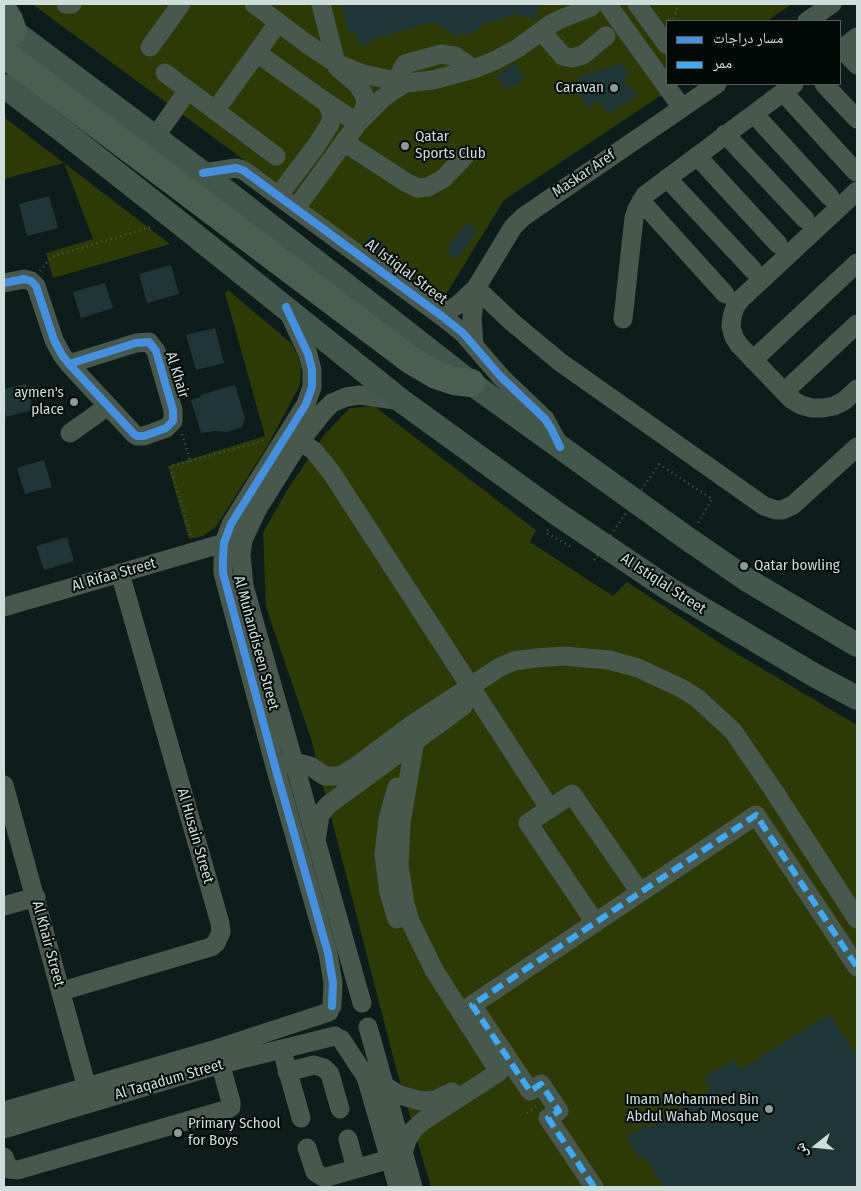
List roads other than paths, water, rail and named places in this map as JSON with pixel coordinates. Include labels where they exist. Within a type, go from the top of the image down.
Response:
[{"type":"highway","points":[[6,30],[412,361],[454,381],[471,383]]},
{"type":"main road","name":"Al Istiqlal Street","points":[[6,30],[203,173],[471,383],[749,582],[857,645]]},
{"type":"main road","name":"Al Istiqlal Street","points":[[4,86],[286,307],[403,402],[556,513],[662,585],[814,676],[857,698]]},
{"type":"street","points":[[66,4],[72,4]]},
{"type":"street","points":[[150,47],[181,4]]},
{"type":"street","points":[[254,4],[307,44],[336,63],[363,74],[405,83],[434,80],[474,69],[511,52],[546,28],[575,12],[597,5],[682,108]]},
{"type":"street","points":[[321,4],[339,70],[357,84],[364,93],[365,106],[358,123]]},
{"type":"street","points":[[546,28],[561,4]]},
{"type":"street","points":[[638,4],[666,44]]},
{"type":"street","points":[[808,20],[832,4]]},
{"type":"street","points":[[215,111],[278,23]]},
{"type":"street","points":[[307,44],[328,27]]},
{"type":"street","points":[[546,28],[559,52],[567,58],[583,55],[606,36]]},
{"type":"street","points":[[857,37],[841,49],[857,65]]},
{"type":"street","points":[[257,53],[358,123]]},
{"type":"street","points":[[165,73],[276,156]]},
{"type":"street","points":[[296,208],[358,123],[383,98],[405,83]]},
{"type":"street","points":[[825,85],[857,119]]},
{"type":"street","name":"Maskar Aref","points":[[436,312],[458,305],[476,288],[512,228],[523,217],[682,108],[704,87]]},
{"type":"street","points":[[623,319],[634,218],[641,202],[651,189],[789,88],[856,172]]},
{"type":"street","points":[[155,137],[188,90]]},
{"type":"street","points":[[279,195],[330,124],[332,116],[327,103]]},
{"type":"street","points":[[754,114],[830,197]]},
{"type":"street","points":[[726,134],[805,219]]},
{"type":"street","points":[[344,142],[407,184],[418,188],[428,188],[444,178],[464,157]]},
{"type":"street","points":[[697,156],[778,244]]},
{"type":"street","name":"Al Istiqlal Street","points":[[203,173],[236,168],[243,170],[436,312],[463,334],[501,377],[545,419],[560,447]]},
{"type":"street","points":[[667,178],[753,270]]},
{"type":"street","points":[[857,191],[741,299],[735,307],[731,327],[739,346],[791,399],[801,405],[812,408],[834,406],[844,401],[857,389]]},
{"type":"street","points":[[641,202],[725,294]]},
{"type":"street","points":[[753,360],[857,263]]},
{"type":"street","points":[[4,283],[24,279],[31,281],[36,286],[58,349],[69,364]]},
{"type":"street","points":[[476,288],[512,322],[560,362],[764,506],[782,510],[793,505],[857,447]]},
{"type":"street","name":"Maskar Aref","points":[[474,346],[472,318],[476,288]]},
{"type":"street","name":"Al Muhandiseen Street","points":[[286,307],[308,354],[312,370],[312,387],[293,438],[243,540],[241,555],[244,586],[362,1003]]},
{"type":"street","points":[[784,392],[857,324]]},
{"type":"street","name":"Al Khair","points":[[149,342],[156,351],[173,410],[173,421],[166,428],[144,436],[137,436],[69,364],[136,343],[149,342]]},
{"type":"street","name":"Al Muhandiseen Street","points":[[330,1009],[333,983],[328,953],[228,594],[223,566],[224,543],[231,524],[293,438],[332,403],[346,397],[360,395],[403,402]]},
{"type":"street","points":[[70,433],[108,406]]},
{"type":"street","points":[[293,438],[314,451],[330,472],[550,808]]},
{"type":"street","name":"Al Rifaa Street","points":[[4,607],[224,543]]},
{"type":"street","name":"Al Husain Street","points":[[62,991],[211,947],[216,943],[221,932],[120,572]]},
{"type":"street","points":[[316,841],[320,815],[328,805],[415,740],[506,664],[536,658],[609,660],[638,668],[681,688],[697,698],[733,731],[802,853],[857,934]]},
{"type":"street","points":[[276,770],[294,762],[310,766],[326,776],[340,776],[410,726],[474,691]]},
{"type":"street","points":[[415,740],[401,823],[399,865],[402,890],[410,921],[420,946],[491,1066]]},
{"type":"street","points":[[308,1148],[315,1172],[323,1177],[397,1156],[414,1129],[423,1121],[500,1072],[491,1066],[425,976],[411,952],[395,913],[389,893],[384,855],[388,819],[399,778],[395,770],[384,764]]},
{"type":"street","name":"Al Khair Street","points":[[4,785],[89,1095]]},
{"type":"street","points":[[590,915],[528,823],[550,808],[572,794],[635,885]]},
{"type":"street","points":[[455,1004],[770,794]]},
{"type":"street","points":[[770,794],[857,919]]},
{"type":"street","points":[[594,1187],[548,1118],[559,1111],[541,1084],[530,1091],[472,1005],[756,815],[857,967]]},
{"type":"street","points":[[4,906],[36,897]]},
{"type":"street","points":[[398,1187],[397,1156],[385,1086],[368,1027],[369,1014],[362,1003],[350,998],[343,999],[330,1009],[328,1025],[366,1077],[397,1156],[413,1187]]},
{"type":"street","name":"Al Taqadum Street","points":[[4,1129],[89,1095],[218,1057],[330,1009]]},
{"type":"street","points":[[338,1037],[354,1040],[365,1033],[368,1027]]},
{"type":"street","name":"Al Taqadum Street","points":[[218,1057],[338,1037]]},
{"type":"street","points":[[281,1048],[301,1118]]},
{"type":"street","points":[[4,1157],[9,1169],[18,1170],[228,1110],[231,1107],[231,1102],[218,1057]]},
{"type":"street","points":[[288,1072],[314,1065],[324,1068],[330,1074],[340,1109]]},
{"type":"street","points":[[385,1086],[399,1095],[413,1100],[435,1100],[448,1095],[491,1066]]},
{"type":"street","name":"Al Taqadum Street","points":[[4,1111],[89,1095]]},
{"type":"street","points":[[348,1140],[356,1169]]},
{"type":"place","name":"Caravan","points":[[614,88]]},
{"type":"place","name":"Qatar Sports Club","points":[[405,146]]},
{"type":"place","name":"aymen's place","points":[[74,402]]},
{"type":"place","name":"Qatar bowling","points":[[744,566]]},
{"type":"place","name":"Imam Mohammed Bin Abdul Wahab Mosque","points":[[769,1109]]},
{"type":"place","name":"Primary School for Boys","points":[[178,1133]]}]
